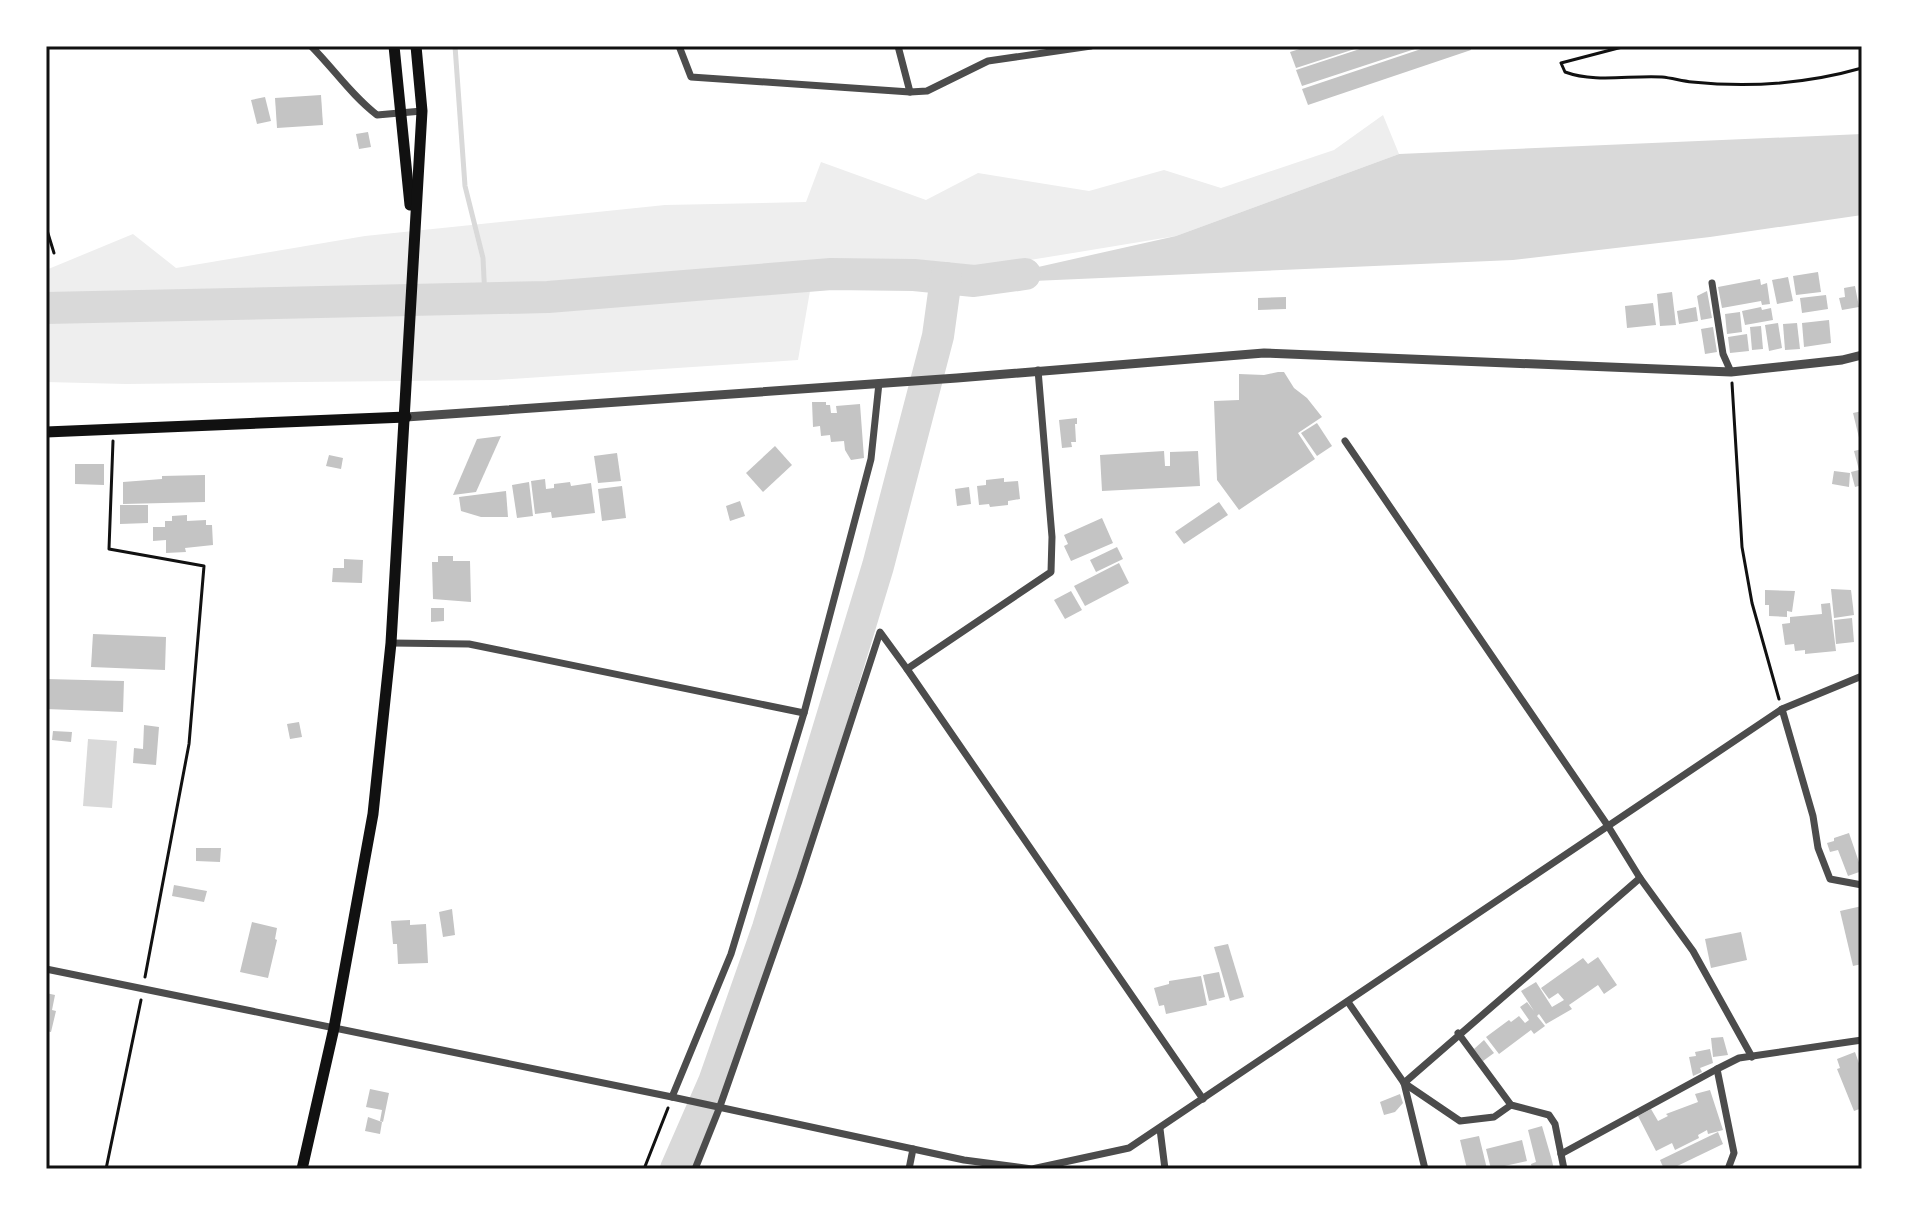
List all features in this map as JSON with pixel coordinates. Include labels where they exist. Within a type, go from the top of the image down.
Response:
[{"type":"main road","points":[[394,46],[403,114],[413,246]]},
{"type":"main road","points":[[302,1169],[334,1028],[373,814],[391,643],[422,111],[416,46]]},
{"type":"main road","points":[[46,432],[406,417]]},
{"type":"street","points":[[311,46],[335,71],[353,97],[377,115],[422,111]]},
{"type":"street","points":[[679,46],[691,77],[910,92],[927,91],[988,61],[1091,46]]},
{"type":"street","points":[[898,46],[910,92]]},
{"type":"street","points":[[1712,283],[1723,354],[1731,372]]},
{"type":"street","points":[[406,417],[1264,353],[1731,372],[1862,355]]},
{"type":"street","points":[[907,669],[1051,572],[1052,537],[1038,370]]},
{"type":"street","points":[[672,1097],[731,954],[804,713],[871,459],[879,383]]},
{"type":"street","points":[[1345,441],[1608,826],[1640,878],[1693,951],[1752,1057]]},
{"type":"street","points":[[695,1169],[799,881],[880,632],[1203,1099]]},
{"type":"street","points":[[391,643],[469,644],[804,713]]},
{"type":"street","points":[[46,969],[964,1160],[1032,1169],[1129,1148],[1782,709],[1862,676]]},
{"type":"street","points":[[1782,709],[1813,816],[1818,848],[1830,879],[1862,885]]},
{"type":"street","points":[[1404,1083],[1640,878]]},
{"type":"street","points":[[1348,1002],[1404,1083],[1425,1169]]},
{"type":"street","points":[[1458,1033],[1511,1105],[1549,1115],[1555,1124],[1564,1169]]},
{"type":"street","points":[[1561,1154],[1739,1058],[1862,1040]]},
{"type":"street","points":[[1717,1069],[1734,1153],[1728,1169]]},
{"type":"street","points":[[1404,1083],[1460,1121],[1494,1117],[1511,1105]]},
{"type":"street","points":[[1160,1129],[1165,1169]]},
{"type":"street","points":[[909,1169],[913,1149]]},
{"type":"path","points":[[1626,46],[1561,63],[1565,72],[1579,77],[1663,77],[1691,82],[1762,86],[1825,79],[1862,68]]},
{"type":"path","points":[[46,227],[54,253]]},
{"type":"path","points":[[1731,372],[1742,547],[1752,603],[1782,709]]},
{"type":"path","points":[[106,1169],[189,744],[204,566],[109,549],[114,429]]},
{"type":"path","points":[[644,1169],[672,1097]]},
{"type":"shaded area","points":[[1383,115],[1399,154],[1176,236],[1000,265],[814,268],[798,360],[496,380],[46,382],[46,270],[133,234],[176,268],[365,236],[665,205],[806,202],[821,162],[926,200],[978,173],[1089,191],[1164,170],[1221,188],[1334,150]]},
{"type":"shaded area","points":[[1862,134],[1862,215],[1513,260],[962,284],[1176,236],[1399,154]]},
{"type":"shaded area","points":[[88,739],[117,741],[112,808],[83,806]]},
{"type":"building","points":[[1309,46],[1361,47],[1296,68],[1290,52]]},
{"type":"building","points":[[1369,46],[1421,47],[1302,86],[1296,70]]},
{"type":"building","points":[[1430,46],[1470,46],[1471,50],[1308,105],[1302,89]]},
{"type":"building","points":[[321,95],[323,125],[277,128],[275,98]]},
{"type":"building","points":[[265,97],[271,121],[257,124],[251,100]]},
{"type":"building","points":[[368,132],[371,147],[359,149],[356,134]]},
{"type":"building","points":[[1818,272],[1821,292],[1796,295],[1793,276]]},
{"type":"building","points":[[1788,277],[1793,301],[1777,304],[1772,280]]},
{"type":"building","points":[[1760,279],[1761,285],[1767,283],[1770,304],[1762,305],[1761,301],[1722,308],[1718,287]]},
{"type":"building","points":[[1855,286],[1859,307],[1842,310],[1839,298],[1845,297],[1844,288]]},
{"type":"building","points":[[1707,291],[1712,318],[1701,320],[1697,296]]},
{"type":"building","points":[[1672,292],[1676,325],[1660,326],[1657,294]]},
{"type":"building","points":[[1826,295],[1828,309],[1802,313],[1800,298]]},
{"type":"building","points":[[1286,297],[1286,309],[1258,310],[1258,298]]},
{"type":"building","points":[[1653,303],[1656,325],[1627,328],[1625,306]]},
{"type":"building","points":[[1696,307],[1698,321],[1679,324],[1677,311]]},
{"type":"building","points":[[1761,307],[1762,310],[1771,308],[1773,320],[1745,325],[1742,311]]},
{"type":"building","points":[[1740,312],[1742,332],[1727,334],[1725,314]]},
{"type":"building","points":[[1829,320],[1831,343],[1804,347],[1802,323]]},
{"type":"building","points":[[1778,323],[1782,348],[1769,351],[1765,325]]},
{"type":"building","points":[[1797,323],[1800,349],[1785,350],[1783,324]]},
{"type":"building","points":[[1761,326],[1763,349],[1752,350],[1750,327]]},
{"type":"building","points":[[1713,327],[1717,352],[1705,354],[1701,329]]},
{"type":"building","points":[[1747,334],[1749,351],[1730,353],[1728,337]]},
{"type":"building","points":[[1284,372],[1294,388],[1307,398],[1322,417],[1298,433],[1315,459],[1239,510],[1217,480],[1214,401],[1239,400],[1239,374]]},
{"type":"building","points":[[812,402],[826,402],[830,405],[831,413],[837,413],[836,406],[860,404],[864,458],[851,460],[844,441],[831,442],[830,435],[821,436],[820,426],[813,427]]},
{"type":"building","points":[[1862,411],[1862,445],[1861,446],[1853,413]]},
{"type":"building","points":[[1077,418],[1076,442],[1071,442],[1072,447],[1062,448],[1059,420]]},
{"type":"building","points":[[1317,423],[1332,446],[1317,456],[1301,433]]},
{"type":"building","points":[[501,436],[476,492],[453,495],[477,439]]},
{"type":"building","points":[[775,446],[792,465],[763,492],[746,473]]},
{"type":"building","points":[[1862,449],[1862,485],[1855,487],[1851,472],[1859,470],[1854,451]]},
{"type":"building","points":[[1164,451],[1165,466],[1170,466],[1170,452],[1198,451],[1200,486],[1102,491],[1100,455]]},
{"type":"building","points":[[617,453],[621,481],[598,483],[594,456]]},
{"type":"building","points":[[329,455],[343,458],[341,469],[326,466]]},
{"type":"building","points":[[75,464],[104,464],[104,485],[75,484]]},
{"type":"building","points":[[1834,471],[1850,473],[1849,487],[1832,484]]},
{"type":"building","points":[[205,475],[205,502],[123,504],[123,482],[162,479],[162,476]]},
{"type":"building","points":[[1004,478],[1004,482],[1018,481],[1020,499],[1008,501],[1008,505],[979,505],[977,486],[986,485],[986,480]]},
{"type":"building","points":[[545,479],[546,489],[554,488],[554,484],[570,482],[571,486],[591,483],[595,513],[552,518],[551,512],[535,514],[531,481]]},
{"type":"building","points":[[529,482],[533,516],[517,518],[512,485]]},
{"type":"building","points":[[622,486],[626,518],[602,521],[598,489]]},
{"type":"building","points":[[969,487],[971,504],[957,506],[955,489]]},
{"type":"building","points":[[506,491],[508,517],[481,517],[461,511],[459,497]]},
{"type":"building","points":[[740,501],[745,516],[730,521],[726,506]]},
{"type":"building","points":[[1219,502],[1228,515],[1184,544],[1175,532]]},
{"type":"building","points":[[120,505],[148,505],[148,523],[120,524]]},
{"type":"building","points":[[187,515],[187,521],[206,520],[206,525],[212,525],[213,545],[166,553],[166,540],[153,541],[153,527],[165,527],[165,521],[172,521],[172,516]]},
{"type":"building","points":[[1102,518],[1113,543],[1071,561],[1064,546],[1068,544],[1064,535]]},
{"type":"building","points":[[1117,547],[1123,559],[1096,572],[1090,560]]},
{"type":"building","points":[[438,556],[453,556],[453,561],[470,561],[471,602],[433,599],[432,562],[438,562]]},
{"type":"building","points":[[344,559],[363,560],[362,583],[332,582],[333,568],[344,568]]},
{"type":"building","points":[[1119,563],[1129,583],[1085,606],[1074,586]]},
{"type":"building","points":[[1831,589],[1851,590],[1854,615],[1834,618]]},
{"type":"building","points":[[1765,590],[1795,591],[1792,612],[1787,611],[1787,617],[1769,616]]},
{"type":"building","points":[[1071,591],[1082,610],[1065,619],[1054,600]]},
{"type":"building","points":[[1830,603],[1836,651],[1805,654],[1805,650],[1795,651],[1794,644],[1785,645],[1782,624],[1790,623],[1790,617],[1822,614],[1821,604]]},
{"type":"building","points":[[431,608],[444,608],[444,621],[431,622]]},
{"type":"building","points":[[1852,618],[1854,642],[1836,644],[1834,620]]},
{"type":"building","points":[[93,634],[166,637],[165,670],[91,667]]},
{"type":"building","points":[[46,679],[124,681],[123,712],[46,709]]},
{"type":"building","points":[[299,722],[302,737],[290,739],[287,724]]},
{"type":"building","points":[[144,725],[159,727],[156,765],[133,763],[134,748],[143,749]]},
{"type":"building","points":[[53,731],[72,732],[71,742],[52,740]]},
{"type":"building","points":[[1849,833],[1862,871],[1848,876],[1838,850],[1830,852],[1827,843]]},
{"type":"building","points":[[196,848],[221,848],[220,862],[196,861]]},
{"type":"building","points":[[174,885],[207,891],[204,902],[172,896]]},
{"type":"building","points":[[1862,906],[1862,964],[1853,966],[1840,911]]},
{"type":"building","points":[[452,909],[455,935],[443,937],[439,912]]},
{"type":"building","points":[[410,920],[410,925],[426,924],[428,963],[398,964],[391,921]]},
{"type":"building","points":[[252,922],[277,928],[268,978],[240,972]]},
{"type":"building","points":[[1741,932],[1747,960],[1711,968],[1705,939]]},
{"type":"building","points":[[1228,944],[1244,997],[1230,1001],[1214,947]]},
{"type":"building","points":[[1598,957],[1617,985],[1604,994],[1598,985],[1569,1005],[1572,1009],[1546,1024],[1539,1014],[1537,1016],[1545,1026],[1534,1034],[1531,1030],[1499,1054],[1486,1037],[1519,1016],[1525,1023],[1529,1020],[1520,1007],[1527,1002],[1534,1011],[1521,991],[1536,982],[1552,1007],[1564,1000],[1558,993],[1549,999],[1541,988],[1583,958],[1588,964]]},
{"type":"building","points":[[1219,972],[1225,997],[1209,1001],[1203,975]]},
{"type":"building","points":[[1201,976],[1207,1005],[1166,1014],[1164,1005],[1159,1006],[1154,988],[1169,984],[1169,981]]},
{"type":"building","points":[[46,993],[55,995],[52,1010],[56,1011],[51,1032],[46,1031]]},
{"type":"building","points":[[1723,1037],[1728,1055],[1713,1057],[1711,1038]]},
{"type":"building","points":[[1484,1040],[1494,1053],[1483,1061],[1474,1049]]},
{"type":"building","points":[[1710,1049],[1713,1063],[1700,1068],[1702,1072],[1693,1076],[1689,1057],[1696,1056],[1695,1052]]},
{"type":"building","points":[[1855,1052],[1862,1065],[1862,1108],[1854,1111],[1837,1069],[1840,1068],[1837,1059]]},
{"type":"building","points":[[370,1089],[389,1093],[383,1122],[380,1121],[382,1110],[366,1107]]},
{"type":"building","points":[[1710,1090],[1723,1130],[1708,1134],[1707,1130],[1698,1135],[1699,1138],[1675,1150],[1672,1143],[1656,1151],[1638,1116],[1651,1109],[1658,1121],[1668,1116],[1666,1114],[1698,1102],[1695,1094]]},
{"type":"building","points":[[1400,1094],[1403,1103],[1395,1112],[1384,1115],[1380,1102]]},
{"type":"building","points":[[368,1117],[382,1122],[380,1134],[365,1131]]},
{"type":"building","points":[[1542,1126],[1554,1169],[1532,1169],[1531,1164],[1536,1162],[1528,1130]]},
{"type":"building","points":[[1718,1132],[1723,1144],[1671,1169],[1664,1169],[1660,1160]]},
{"type":"building","points":[[1479,1136],[1487,1169],[1467,1169],[1460,1140]]},
{"type":"building","points":[[1522,1140],[1527,1161],[1491,1169],[1486,1149]]},
{"type":"waterway","points":[[455,46],[465,186],[483,258],[485,299]]},
{"type":"waterway","points":[[46,308],[548,297],[831,274],[914,275],[974,281],[1025,274]]},
{"type":"waterway","points":[[676,1169],[714,1082],[768,928],[878,566],[938,336],[946,278]]}]
